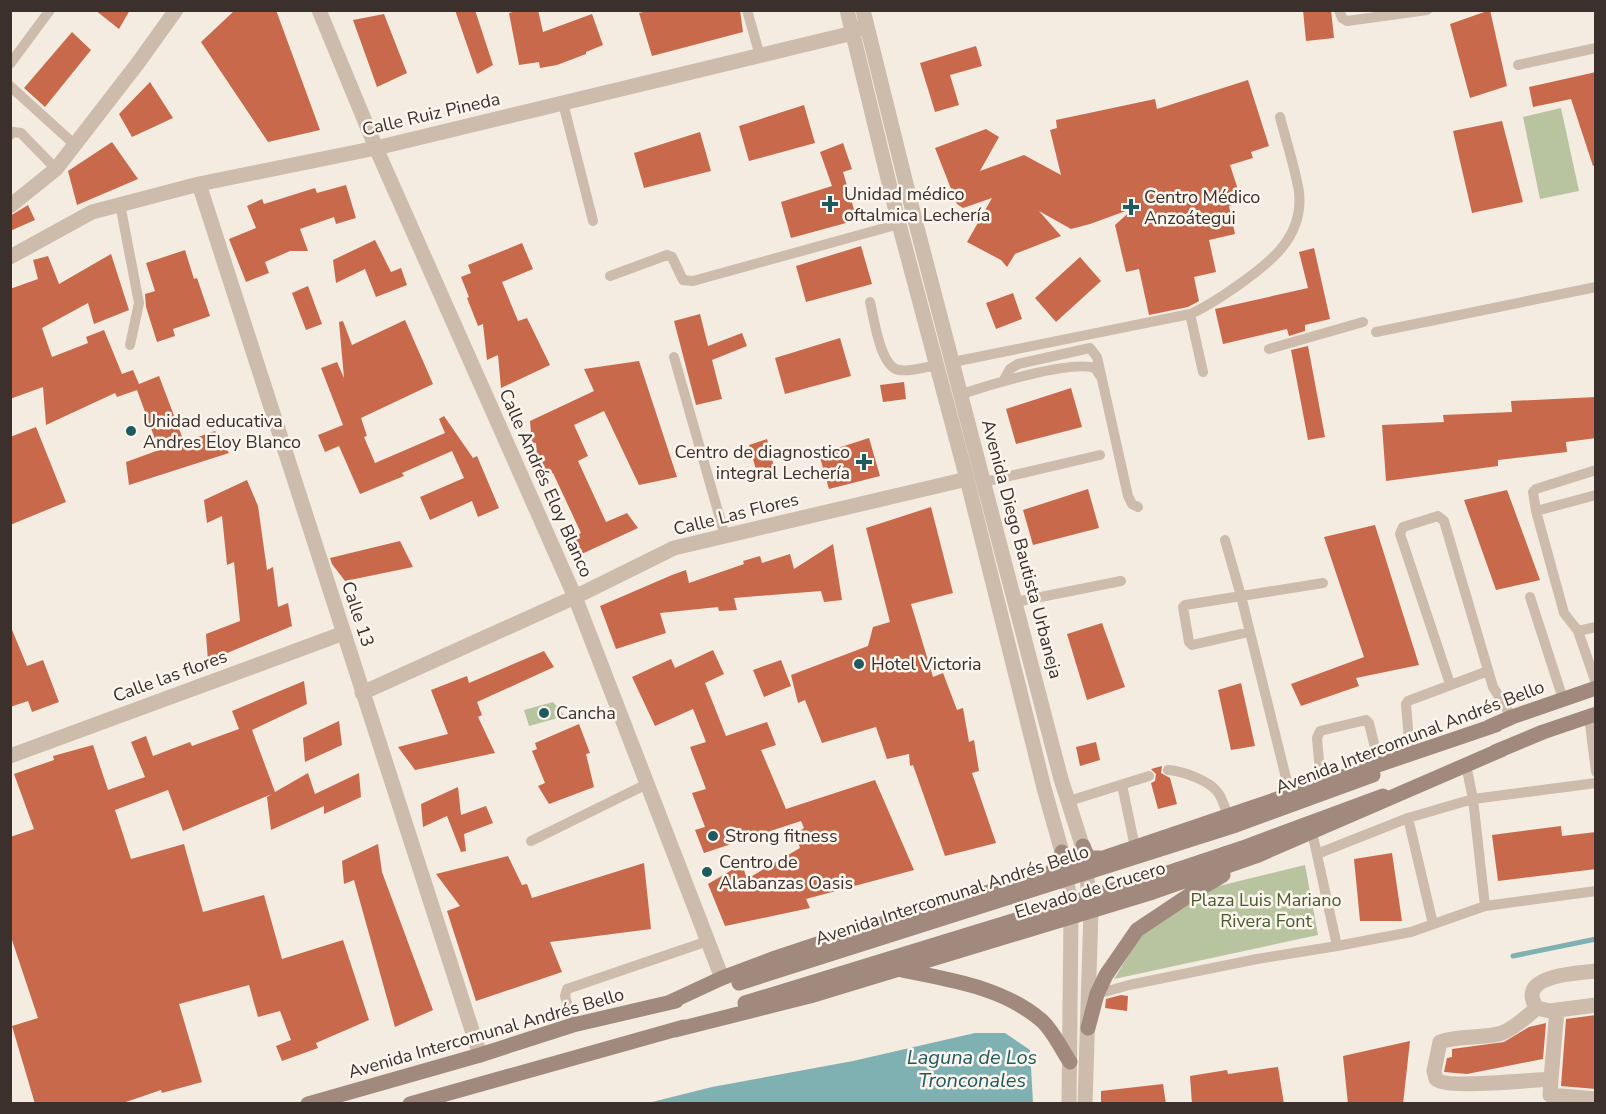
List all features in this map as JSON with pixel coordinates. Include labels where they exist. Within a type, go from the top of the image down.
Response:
[{"type":"main road","name":"Avenida Intercomunal Andrés Bello","points":[[308,1104],[480,1055],[573,1025],[740,983],[1236,825],[1512,717],[1596,688]]},
{"type":"main road","points":[[410,1104],[675,1030],[745,1003],[1143,881],[1248,846],[1592,715]]},
{"type":"main road","name":"Elevado de Crucero","points":[[668,1002],[722,978],[841,936],[1103,858],[1290,794],[1376,769],[1410,753],[1496,724]]},
{"type":"main road","name":"Elevado de Crucero","points":[[675,1030],[810,996],[1153,892],[1256,856],[1503,749]]},
{"type":"main road","points":[[1083,846],[1088,858],[1103,858]]},
{"type":"main road","points":[[1049,874],[1059,864],[1062,852]]},
{"type":"main road","points":[[1089,1028],[1097,994],[1106,975],[1137,930],[1191,894],[1256,856]]},
{"type":"main road","points":[[899,970],[958,981],[1011,999],[1043,1021],[1070,1062]]},
{"type":"street","points":[[10,206],[56,169],[176,10]]},
{"type":"street","name":"Calle Andrés Eloy Blanco","points":[[319,10],[376,148],[575,597],[722,978]]},
{"type":"street","name":"Avenida Diego Bautista Urbaneja","points":[[847,10],[899,224],[968,479],[1044,788],[1062,852],[1071,916],[1069,1104]]},
{"type":"street","name":"Calle Ruiz Pineda","points":[[10,256],[92,212],[120,204],[199,184],[376,148],[853,33],[865,17]]},
{"type":"street","name":"Avenida Diego Bautista Urbaneja","points":[[865,17],[1058,768],[1083,846],[1091,911],[1085,1104]]},
{"type":"street","name":"Calle 13","points":[[199,184],[480,1055]]},
{"type":"street","name":"Calle Las Flores","points":[[362,693],[575,597],[675,548],[968,479]]},
{"type":"street","name":"Calle las flores","points":[[10,756],[344,633]]},
{"type":"street","points":[[1537,1008],[1532,1002],[1533,992],[1542,981],[1551,977],[1596,971]]},
{"type":"street","points":[[1551,1079],[1465,1084],[1441,1083],[1436,1079],[1434,1071],[1440,1042],[1499,1034],[1509,1030],[1537,1008],[1557,1010],[1596,1005]]},
{"type":"street","points":[[1557,1010],[1550,1095],[1596,1099]]},
{"type":"lane","points":[[10,64],[50,10]]},
{"type":"lane","points":[[747,10],[760,56]]},
{"type":"lane","points":[[1339,10],[1342,18],[1347,21],[1427,10]]},
{"type":"lane","points":[[1518,65],[1596,48]]},
{"type":"lane","points":[[10,86],[75,145]]},
{"type":"lane","points":[[563,103],[593,221]]},
{"type":"lane","points":[[953,362],[1190,314],[1210,304],[1267,265],[1289,238],[1297,221],[1299,192],[1280,117]]},
{"type":"lane","points":[[10,135],[13,132],[21,133],[56,169]]},
{"type":"lane","points":[[120,204],[139,303],[130,345]]},
{"type":"lane","points":[[610,276],[667,255],[672,257],[683,280],[693,281],[899,224]]},
{"type":"lane","points":[[1376,333],[1596,287]]},
{"type":"lane","points":[[870,302],[884,358],[890,366],[896,370],[904,370],[937,365]]},
{"type":"lane","points":[[1190,314],[1203,372]]},
{"type":"lane","points":[[1269,349],[1363,322]]},
{"type":"lane","points":[[1004,380],[1011,369],[1018,364],[1090,348],[1097,357],[1128,496],[1132,504],[1138,507]]},
{"type":"lane","points":[[674,357],[725,536]]},
{"type":"lane","points":[[962,394],[1004,380],[1081,366],[1095,369],[1101,377]]},
{"type":"lane","points":[[984,482],[1100,455]]},
{"type":"lane","points":[[1596,470],[1534,490],[1536,511],[1564,613],[1578,631],[1596,683]]},
{"type":"lane","points":[[1536,511],[1596,495]]},
{"type":"lane","points":[[1450,684],[1400,534],[1403,527],[1438,516],[1444,521],[1493,687],[1512,717]]},
{"type":"lane","points":[[1225,540],[1290,794]]},
{"type":"lane","points":[[1015,602],[1121,580]]},
{"type":"lane","points":[[1250,632],[1195,645],[1189,642],[1183,611],[1185,605],[1323,583]]},
{"type":"lane","points":[[1530,597],[1563,699]]},
{"type":"lane","points":[[1578,631],[1596,627]]},
{"type":"lane","points":[[1410,753],[1406,704],[1411,699],[1488,671]]},
{"type":"lane","points":[[1592,715],[1596,772]]},
{"type":"lane","points":[[1321,784],[1317,738],[1320,731],[1366,720],[1370,723],[1376,769]]},
{"type":"lane","points":[[1466,765],[1473,799],[1485,906]]},
{"type":"lane","points":[[1168,770],[1190,775],[1213,787],[1220,794],[1228,816]]},
{"type":"lane","points":[[1069,801],[1149,776]]},
{"type":"lane","points":[[1317,854],[1408,818],[1473,799],[1596,783]]},
{"type":"lane","points":[[531,841],[647,784]]},
{"type":"lane","points":[[1122,784],[1135,847]]},
{"type":"lane","points":[[1408,818],[1433,924]]},
{"type":"lane","points":[[1312,832],[1337,946]]},
{"type":"lane","points":[[1097,994],[1129,985],[1246,961],[1411,932],[1485,906],[1596,891]]},
{"type":"lane","points":[[573,1025],[565,996],[567,989],[708,942]]},
{"type":"green space","points":[[1561,108],[1579,191],[1540,199],[1523,117]]},
{"type":"green space","name":"Cancha","points":[[553,702],[565,716],[529,726],[524,710]]},
{"type":"green space","name":"Plaza Luis Mariano Rivera Font","points":[[1305,865],[1318,935],[1114,979],[1141,935],[1215,887]]},
{"type":"water","name":"Laguna de Los Tronconales","points":[[975,1033],[1005,1033],[1030,1050],[1033,1103],[648,1103],[712,1087],[853,1061]]},
{"type":"building","points":[[95,10],[130,10],[119,29]]},
{"type":"building","points":[[235,10],[276,10],[320,130],[268,142],[201,42]]},
{"type":"building","points":[[455,10],[475,10],[493,65],[477,74]]},
{"type":"building","points":[[538,10],[543,32],[592,14],[603,45],[557,65],[540,68],[539,62],[519,65],[509,13]]},
{"type":"building","points":[[652,10],[740,10],[743,32],[652,56],[639,13]]},
{"type":"building","points":[[1303,10],[1331,10],[1334,38],[1306,41]]},
{"type":"building","points":[[1490,10],[1507,86],[1470,98],[1450,24]]},
{"type":"building","points":[[384,14],[407,73],[377,87],[353,20]]},
{"type":"building","points":[[72,32],[91,50],[45,107],[24,88]]},
{"type":"building","points":[[976,46],[982,66],[950,75],[959,105],[935,112],[920,63]]},
{"type":"building","points":[[1596,72],[1596,165],[1593,166],[1571,99],[1533,107],[1529,87]]},
{"type":"building","points":[[1248,80],[1269,146],[1251,152],[1253,158],[1230,165],[1242,202],[1229,206],[1235,234],[1209,240],[1216,272],[1194,277],[1199,301],[1188,307],[1149,315],[1139,269],[1126,272],[1115,225],[1134,208],[1071,229],[1039,211],[1061,236],[1015,254],[1007,267],[1001,260],[967,242],[992,198],[963,208],[957,204],[935,148],[986,129],[999,137],[980,171],[1024,155],[1061,175],[1050,130],[1057,128],[1056,120],[1155,99],[1157,109]]},
{"type":"building","points":[[150,82],[173,118],[132,137],[119,114]]},
{"type":"building","points":[[804,105],[815,143],[749,161],[739,126]]},
{"type":"building","points":[[1502,121],[1523,202],[1472,213],[1453,131]]},
{"type":"building","points":[[700,132],[711,171],[644,188],[634,153]]},
{"type":"building","points":[[112,142],[138,179],[77,205],[68,171]]},
{"type":"building","points":[[843,143],[852,169],[843,172],[857,220],[791,238],[781,202],[832,186],[820,152]]},
{"type":"building","points":[[346,185],[356,218],[336,224],[334,217],[300,229],[308,251],[290,251],[265,262],[269,273],[246,282],[229,239],[256,228],[247,206],[262,199],[264,204],[315,188],[317,193]]},
{"type":"building","points":[[28,205],[35,220],[10,231],[10,216]]},
{"type":"building","points":[[375,240],[391,272],[401,268],[407,285],[376,297],[365,269],[336,283],[333,260]]},
{"type":"building","points":[[522,243],[533,269],[502,282],[518,321],[527,318],[550,365],[501,388],[498,355],[487,360],[483,324],[478,326],[461,277],[471,273],[468,265]]},
{"type":"building","points":[[861,246],[872,284],[806,302],[796,266]]},
{"type":"building","points":[[1314,248],[1330,319],[1305,325],[1305,331],[1289,336],[1287,329],[1223,344],[1215,309],[1308,288],[1299,252]]},
{"type":"building","points":[[185,250],[194,279],[197,278],[210,316],[173,329],[175,336],[157,342],[146,307],[145,294],[155,291],[146,263]]},
{"type":"building","points":[[111,254],[129,310],[94,324],[88,303],[42,328],[52,357],[88,343],[86,337],[104,330],[122,374],[133,370],[139,384],[159,376],[184,442],[215,431],[229,453],[129,485],[126,462],[159,450],[137,390],[117,397],[115,393],[46,425],[43,387],[10,399],[10,289],[38,279],[33,260],[48,256],[59,284]]},
{"type":"building","points":[[1080,257],[1101,281],[1056,322],[1035,298]]},
{"type":"building","points":[[308,286],[322,324],[306,330],[292,293]]},
{"type":"building","points":[[1013,293],[1022,319],[996,329],[986,303]]},
{"type":"building","points":[[700,314],[708,346],[742,333],[747,346],[712,360],[722,399],[696,405],[674,321]]},
{"type":"building","points":[[405,320],[433,384],[361,418],[367,436],[364,437],[375,463],[445,433],[439,419],[444,416],[473,458],[477,456],[499,508],[478,517],[472,501],[430,520],[420,497],[464,478],[452,451],[402,473],[404,476],[360,494],[339,446],[325,452],[318,435],[343,425],[321,368],[337,362],[344,378],[339,322],[343,321],[352,345]]},
{"type":"building","points":[[840,338],[851,376],[785,394],[775,358]]},
{"type":"building","points":[[1308,346],[1325,437],[1308,440],[1291,350]]},
{"type":"building","points":[[639,361],[677,477],[639,485],[604,411],[574,425],[588,456],[578,461],[606,522],[627,513],[638,528],[573,558],[565,540],[581,533],[553,473],[539,479],[536,443],[532,444],[530,421],[594,391],[584,369]]},
{"type":"building","points":[[904,382],[906,399],[883,402],[880,385]]},
{"type":"building","points":[[1071,388],[1082,427],[1016,444],[1006,409]]},
{"type":"building","points":[[1596,397],[1596,438],[1566,442],[1567,452],[1498,460],[1498,466],[1386,481],[1382,425],[1444,422],[1443,415],[1512,412],[1511,401]]},
{"type":"building","points":[[36,427],[66,502],[10,525],[10,437]]},
{"type":"building","points":[[869,438],[880,476],[829,489],[819,454]]},
{"type":"building","points":[[767,439],[777,479],[759,480],[749,445]]},
{"type":"building","points":[[247,480],[258,506],[267,570],[273,567],[278,607],[288,603],[292,626],[208,661],[206,634],[240,621],[234,562],[227,565],[222,516],[207,523],[204,500]]},
{"type":"building","points":[[1088,489],[1099,528],[1033,545],[1023,510]]},
{"type":"building","points":[[1507,490],[1540,580],[1496,590],[1464,500]]},
{"type":"building","points":[[931,507],[953,593],[911,604],[933,677],[943,673],[957,710],[963,708],[969,742],[974,740],[979,771],[972,773],[996,843],[945,856],[913,765],[910,766],[909,754],[887,759],[876,727],[822,743],[805,700],[798,703],[791,675],[868,646],[873,627],[890,622],[866,528]]},
{"type":"building","points":[[1375,525],[1419,665],[1356,678],[1359,686],[1301,706],[1291,684],[1364,657],[1324,537]]},
{"type":"building","points":[[400,541],[413,567],[345,581],[330,558]]},
{"type":"building","points":[[833,544],[842,600],[824,602],[821,591],[734,598],[737,610],[719,611],[718,607],[660,613],[666,633],[616,649],[600,606],[686,570],[689,583],[760,556],[762,563],[790,554],[794,569]]},
{"type":"building","points":[[1102,623],[1125,687],[1087,700],[1067,634]]},
{"type":"building","points":[[10,625],[27,666],[43,660],[59,702],[32,712],[28,701],[10,707]]},
{"type":"building","points":[[713,650],[724,674],[705,683],[726,736],[767,722],[776,745],[761,750],[786,809],[875,780],[914,870],[806,899],[810,908],[725,926],[708,884],[742,864],[747,879],[800,848],[795,834],[804,828],[801,821],[704,853],[695,830],[705,827],[692,793],[706,789],[690,747],[706,742],[693,709],[655,726],[632,677],[671,659],[675,668]]},
{"type":"building","points":[[544,651],[554,667],[477,702],[482,715],[478,717],[495,753],[415,770],[398,747],[448,734],[431,690],[467,676],[469,683]]},
{"type":"building","points":[[781,660],[791,686],[764,697],[753,670]]},
{"type":"building","points":[[304,681],[307,704],[252,730],[275,792],[308,773],[315,794],[359,773],[361,797],[324,814],[324,806],[271,830],[267,797],[272,794],[183,831],[168,790],[115,810],[131,859],[184,844],[203,912],[264,895],[282,959],[343,940],[369,1020],[316,1043],[318,1048],[282,1061],[276,1046],[291,1040],[280,1011],[258,1017],[249,985],[179,1004],[202,1082],[162,1093],[161,1090],[120,1104],[35,1104],[12,1026],[38,1018],[10,934],[10,837],[34,829],[14,774],[54,760],[53,756],[93,745],[108,790],[145,777],[131,742],[146,736],[153,756],[190,742],[192,746],[239,729],[232,711]]},
{"type":"building","points":[[1241,683],[1255,746],[1231,750],[1218,690]]},
{"type":"building","points":[[339,721],[342,745],[305,762],[303,738]]},
{"type":"building","points":[[579,724],[590,753],[586,754],[594,787],[549,804],[538,786],[545,783],[532,751],[537,749],[535,743]]},
{"type":"building","points":[[1096,742],[1100,760],[1080,766],[1076,747]]},
{"type":"building","points":[[1162,766],[1161,773],[1170,778],[1177,804],[1158,809],[1151,783],[1155,781],[1156,774],[1151,769]]},
{"type":"building","points":[[458,787],[461,815],[486,806],[493,823],[464,834],[466,851],[461,852],[447,816],[423,827],[421,804]]},
{"type":"building","points":[[1561,826],[1562,836],[1596,832],[1596,869],[1498,881],[1492,835]]},
{"type":"building","points":[[378,844],[382,872],[433,1010],[395,1027],[354,880],[344,884],[342,861]]},
{"type":"building","points":[[1392,853],[1402,921],[1360,921],[1354,859]]},
{"type":"building","points":[[508,856],[522,885],[527,884],[532,898],[644,863],[651,929],[550,942],[562,972],[476,1001],[447,911],[460,906],[436,874]]},
{"type":"building","points":[[1121,995],[1128,996],[1127,1011],[1105,1008],[1106,999]]},
{"type":"building","points":[[1596,1015],[1596,1089],[1561,1086],[1566,1019]]},
{"type":"building","points":[[1546,1023],[1543,1059],[1467,1074],[1444,1072],[1447,1058],[1452,1057],[1452,1049],[1504,1042],[1529,1027]]},
{"type":"building","points":[[1410,1041],[1403,1104],[1348,1104],[1343,1056]]},
{"type":"building","points":[[1278,1067],[1284,1104],[1192,1104],[1190,1076],[1227,1070],[1228,1074]]},
{"type":"building","points":[[1163,1084],[1166,1104],[1101,1104],[1101,1091]]},
{"type":"waterway","points":[[1513,956],[1596,939]]},
{"type":"place","name":"Unidad médico oftalmica Lechería","points":[[830,204]]},
{"type":"place","name":"Centro Médico Anzoátegui","points":[[1131,207]]},
{"type":"place","name":"Unidad educativa Andres Eloy Blanco","points":[[131,431]]},
{"type":"place","name":"Centro de diagnostico integral Lechería","points":[[864,462]]},
{"type":"place","name":"Hotel Victoria","points":[[859,664]]},
{"type":"place","name":"Cancha","points":[[544,713]]},
{"type":"place","name":"Strong fitness","points":[[713,836]]},
{"type":"place","name":"Centro de Alabanzas Oasis","points":[[707,872]]}]
